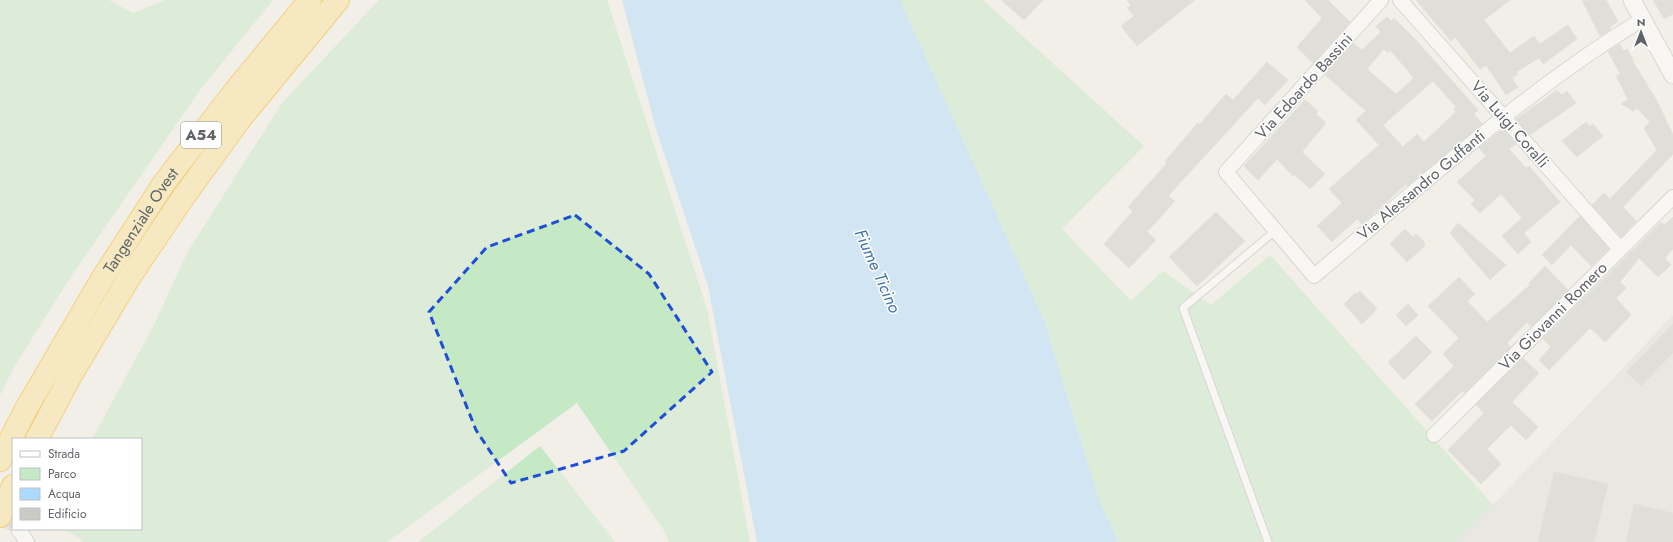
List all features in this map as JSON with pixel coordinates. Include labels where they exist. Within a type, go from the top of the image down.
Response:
[{"type":"highway","name":"Tangenziale Ovest","points":[[0,460],[26,409],[102,279],[164,183],[235,91],[310,0]]},
{"type":"highway","name":"Tangenziale Ovest","points":[[38,438],[71,375],[129,278],[180,202],[240,119],[338,0]]},
{"type":"highway","points":[[0,516],[12,488]]},
{"type":"street","name":"Via Edoardo Bassini","points":[[1226,172],[1381,0]]},
{"type":"street","name":"Via Luigi Coralli","points":[[1400,0],[1620,249]]},
{"type":"street","points":[[1632,0],[1673,75]]},
{"type":"street","name":"Via Alessandro Guffanti","points":[[1226,172],[1314,276],[1504,116],[1595,48],[1643,20]]},
{"type":"street","name":"Via Giovanni Romero","points":[[1434,435],[1673,197]]},
{"type":"street","points":[[19,530],[27,542]]},
{"type":"lane","points":[[1268,542],[1183,308],[1275,230]]},
{"type":"highlighted area","points":[[575,215],[649,274],[712,372],[624,451],[511,483],[476,430],[429,312],[487,247]]},
{"type":"shaded area","points":[[1673,315],[1673,542],[1455,542],[1493,505]]},
{"type":"green space","points":[[0,0],[109,0],[133,13],[165,0],[273,0],[200,90],[72,275],[14,367],[0,395]]},
{"type":"green space","points":[[379,0],[607,0],[707,309],[750,542],[669,542],[663,529],[577,403],[387,542],[83,542],[81,539],[66,530],[142,530],[142,438],[93,438],[153,327],[187,253],[282,103]]},
{"type":"green space","points":[[900,0],[983,0],[1144,146],[1062,229],[1131,301],[1163,271],[1211,305],[1270,255],[1493,505],[1455,542],[1118,542],[1098,497],[1044,320]]},
{"type":"green space","points":[[540,446],[615,542],[418,542]]},
{"type":"water","name":"Fiume Ticino","points":[[622,0],[900,0],[1044,320],[1098,497],[1118,542],[757,542],[708,286],[656,129]]},
{"type":"building","points":[[1001,0],[1043,0],[1024,20]]},
{"type":"building","points":[[1127,0],[1195,0],[1137,46],[1121,26],[1134,16],[1127,8],[1131,6]]},
{"type":"building","points":[[1305,0],[1328,0],[1350,22],[1313,63],[1297,47],[1322,18]]},
{"type":"building","points":[[1416,0],[1510,0],[1484,20],[1510,53],[1534,36],[1540,44],[1568,25],[1577,39],[1543,64],[1539,58],[1516,72],[1518,74],[1512,78],[1518,87],[1506,95],[1486,65],[1480,69],[1455,37],[1451,41]]},
{"type":"building","points":[[1582,0],[1606,0],[1618,21],[1610,27],[1611,29],[1600,36]]},
{"type":"building","points":[[1653,0],[1673,0],[1673,14],[1664,19]]},
{"type":"building","points":[[1387,17],[1391,21],[1394,18],[1415,39],[1478,110],[1474,114],[1482,124],[1407,186],[1406,184],[1362,224],[1357,219],[1332,242],[1317,226],[1342,203],[1329,189],[1379,145],[1356,120],[1366,111],[1325,75],[1353,43],[1362,50],[1381,32],[1376,26]],"holes":[[[1384,49],[1388,53],[1390,50],[1414,78],[1396,94],[1367,69]],[[1433,81],[1456,107],[1454,109],[1456,112],[1424,142],[1417,134],[1403,147],[1383,125]]]},
{"type":"building","points":[[1620,44],[1623,51],[1627,49],[1633,59],[1632,60],[1658,103],[1673,135],[1673,154],[1623,207],[1636,221],[1621,237],[1592,205],[1604,193],[1610,199],[1657,150],[1644,128],[1650,122],[1637,108],[1633,111],[1621,104],[1628,99],[1616,76],[1620,74],[1608,51]]},
{"type":"building","points":[[1267,62],[1288,80],[1265,105],[1258,98],[1168,196],[1175,201],[1147,232],[1156,240],[1129,268],[1104,244],[1133,211],[1128,207],[1167,163],[1165,161],[1198,123],[1199,125],[1226,94],[1233,100]]},
{"type":"building","points":[[1557,90],[1562,95],[1567,91],[1576,103],[1530,135],[1516,119]]},
{"type":"building","points":[[1305,100],[1318,111],[1316,114],[1326,123],[1302,152],[1325,174],[1310,189],[1294,174],[1293,176],[1277,159],[1258,180],[1244,166]]},
{"type":"building","points":[[1586,122],[1590,126],[1593,124],[1603,136],[1577,157],[1562,141]]},
{"type":"building","points":[[1503,129],[1516,144],[1509,149],[1526,168],[1529,166],[1560,202],[1524,233],[1531,242],[1518,254],[1502,236],[1522,218],[1501,194],[1480,213],[1471,204],[1475,200],[1457,182],[1486,156],[1479,148]]},
{"type":"building","points":[[1216,212],[1245,241],[1197,286],[1169,257]]},
{"type":"building","points":[[1580,216],[1609,249],[1591,266],[1571,245],[1552,265],[1542,255]]},
{"type":"building","points":[[1673,217],[1673,249],[1665,258],[1671,265],[1658,277],[1639,258],[1620,282],[1626,288],[1616,298],[1631,315],[1605,342],[1590,328],[1549,370],[1539,360],[1551,347],[1543,339],[1661,222],[1664,225]]},
{"type":"building","points":[[1458,223],[1506,265],[1490,280],[1450,233]]},
{"type":"building","points":[[1405,229],[1413,237],[1416,234],[1423,240],[1425,246],[1407,262],[1390,244]]},
{"type":"building","points":[[1545,266],[1568,290],[1531,327],[1527,322],[1507,343],[1511,347],[1464,393],[1462,391],[1432,421],[1415,404],[1454,366],[1443,354],[1459,338],[1428,306],[1459,277],[1475,294],[1467,301],[1487,322],[1530,285],[1529,283]]},
{"type":"building","points":[[1360,291],[1377,309],[1362,324],[1344,304],[1355,293],[1356,294]]},
{"type":"building","points":[[1408,304],[1418,315],[1406,326],[1396,315]]},
{"type":"building","points":[[1673,324],[1673,353],[1641,386],[1626,372]]},
{"type":"building","points":[[1416,336],[1432,352],[1404,380],[1388,362]]},
{"type":"building","points":[[1523,358],[1539,373],[1512,402],[1538,427],[1526,440],[1511,425],[1487,449],[1501,464],[1481,484],[1448,450],[1484,413],[1476,405]]},
{"type":"building","points":[[1554,472],[1608,484],[1594,542],[1538,542]]},
{"type":"building","points":[[1634,504],[1673,513],[1673,542],[1626,542]]},
{"type":"tunnel","points":[[0,518],[12,524]]}]
